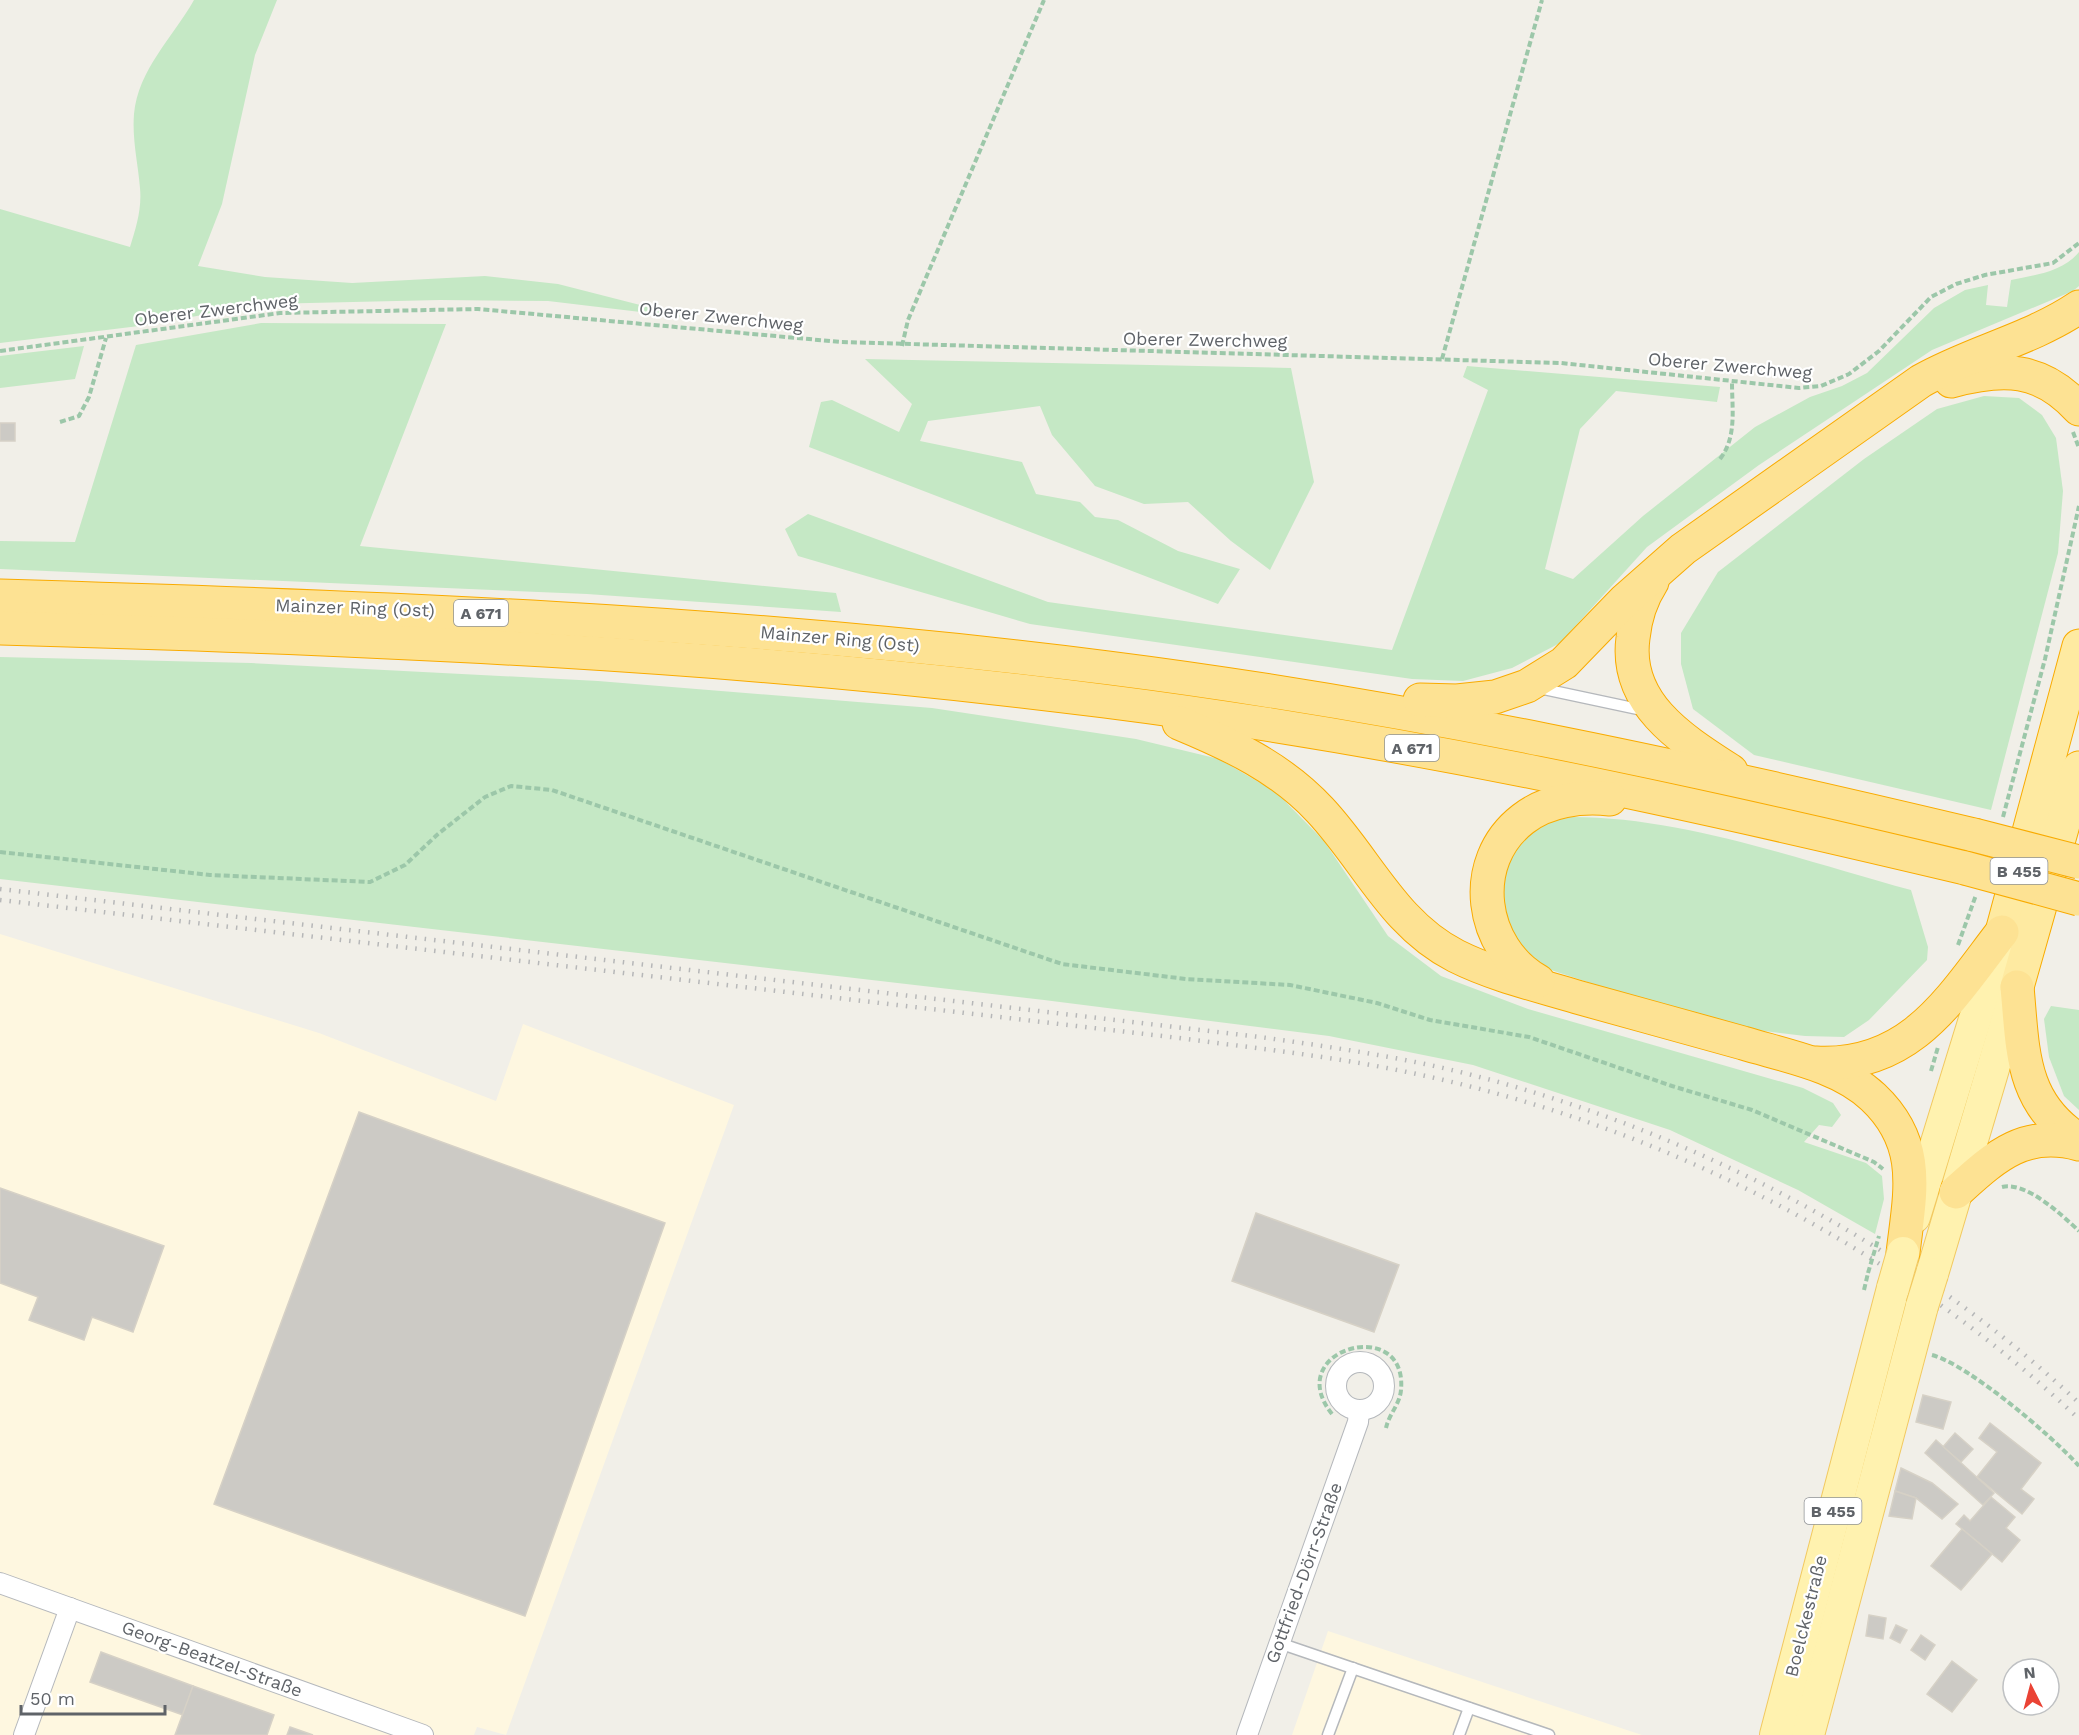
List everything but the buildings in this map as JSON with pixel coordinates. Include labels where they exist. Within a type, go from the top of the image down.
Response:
[{"type":"highway","points":[[1292,694],[1457,701],[1495,697],[1527,686],[1572,657],[1618,607],[1683,549],[1888,405],[1941,369],[2038,331],[2079,308]]},
{"type":"highway","points":[[1888,405],[1949,381],[1995,371],[2017,372],[2035,378],[2067,396],[2076,420]]},
{"type":"highway","points":[[1660,569],[1639,609],[1632,646],[1633,666],[1639,686],[1655,713],[1688,744],[1745,781]]},
{"type":"highway","name":"Mainzer Ring (Ost)","points":[[0,596],[374,608],[574,618],[774,633],[1111,668],[1292,694]]},
{"type":"highway","name":"Mainzer Ring (Ost)","points":[[0,628],[269,636],[584,651],[797,668],[1109,701]]},
{"type":"highway","name":"B 455","points":[[2002,932],[2079,646]]},
{"type":"highway","name":"A 671","points":[[1292,694],[1497,730],[1987,830],[2079,862]]},
{"type":"highway","points":[[1109,701],[1170,719],[1256,758],[1300,790],[1321,811],[1392,904],[1431,941],[1481,967],[1552,990],[1811,1063],[1853,1082],[1886,1110],[1896,1125],[1907,1155],[1912,1179],[1891,1244]]},
{"type":"highway","name":"A 671","points":[[1109,701],[1287,727],[1476,759],[1712,807],[1971,879],[2079,899]]},
{"type":"highway","name":"B 455","points":[[2017,987],[2079,768]]},
{"type":"highway","points":[[1552,990],[1527,975],[1512,960],[1499,943],[1491,925],[1486,883],[1497,849],[1508,834],[1522,819],[1539,809],[1579,799],[1602,798],[1712,807]]},
{"type":"highway","points":[[1811,1063],[1836,1064],[1860,1060],[1906,1041],[1938,1016],[2002,932]]},
{"type":"highway","points":[[2017,987],[2029,1080],[2047,1114],[2079,1142]]},
{"type":"highway","points":[[1956,1192],[1996,1157],[2014,1146],[2051,1140],[2079,1142]]},
{"type":"main road","name":"B 455","points":[[1881,1281],[1891,1244],[2002,932]]},
{"type":"main road","name":"B 455","points":[[1956,1192],[2017,987]]},
{"type":"main road","name":"Boelckestraße","points":[[1808,1735],[1909,1348],[1956,1192]]},
{"type":"main road","name":"Boelckestraße","points":[[1776,1735],[1881,1281]]},
{"type":"street","name":"Gottfried-Dörr-Straße","points":[[1247,1735],[1358,1422],[1359,1410]]},
{"type":"street","name":"Georg-Beatzel-Straße","points":[[0,1583],[423,1735]]},
{"type":"street","points":[[24,1735],[70,1608]]},
{"type":"lane","points":[[1527,686],[1655,713]]},
{"type":"lane","points":[[1280,1643],[1549,1735]]},
{"type":"lane","points":[[1328,1735],[1353,1668]]},
{"type":"lane","points":[[1459,1735],[1469,1708]]},
{"type":"path","points":[[902,346],[908,320],[1044,0]]},
{"type":"path","points":[[1442,359],[1542,0]]},
{"type":"path","name":"Oberer Zwerchweg","points":[[0,351],[280,313],[477,309],[902,346],[1561,363],[1732,383],[1799,388],[1821,386],[1849,374],[1879,351],[1931,297],[1956,284],[1985,275],[2053,263],[2079,243]]},
{"type":"path","points":[[60,422],[79,416],[99,367],[106,338]]},
{"type":"path","points":[[1720,459],[1729,447],[1732,432],[1732,383]]},
{"type":"path","points":[[2076,420],[2079,448]]},
{"type":"path","points":[[1987,830],[2045,659],[2079,506]]},
{"type":"path","points":[[0,852],[210,875],[370,882],[405,865],[438,834],[484,797],[511,786],[552,790],[1062,964],[1186,979],[1290,985],[1377,1003],[1430,1020],[1529,1037],[1672,1086],[1752,1110],[1874,1162],[1892,1177]]},
{"type":"path","points":[[1953,954],[1971,879]]},
{"type":"path","points":[[1994,1189],[2010,1185],[2020,1189],[2056,1210],[2079,1231]]},
{"type":"path","points":[[1881,1281],[1891,1244]]},
{"type":"path","points":[[1332,1414],[1323,1399],[1320,1386],[1323,1372],[1329,1361],[1338,1352],[1350,1347],[1364,1345],[1377,1348],[1391,1358],[1401,1378],[1401,1392],[1397,1405],[1389,1415],[1386,1428]]},
{"type":"path","points":[[1909,1348],[1940,1357],[1978,1380],[2079,1466]]},
{"type":"shaded area","points":[[0,934],[319,1033],[496,1101],[523,1024],[734,1105],[506,1735],[477,1727],[474,1735],[0,1735]]},
{"type":"shaded area","points":[[1328,1631],[1642,1735],[1292,1735]]},
{"type":"green space","points":[[194,0],[277,0],[255,55],[222,204],[198,266],[265,277],[352,283],[485,276],[558,284],[691,318],[548,301],[440,300],[266,304],[139,326],[0,343],[0,209],[130,247],[140,203],[134,133],[137,98],[149,68]]},
{"type":"green space","points":[[2079,252],[2079,286],[2073,291],[1932,350],[1759,465],[1647,547],[1560,643],[1512,668],[1463,681],[1412,679],[1030,624],[798,556],[785,529],[808,514],[1048,602],[1392,650],[1488,390],[1463,377],[1467,366],[1720,387],[1717,402],[1616,391],[1580,429],[1545,569],[1573,579],[1643,516],[1755,427],[1810,397],[1842,386],[1867,373],[1934,308],[1965,290],[1988,285],[1986,305],[2007,307],[2011,280],[2057,268]]},
{"type":"green space","points":[[261,323],[446,324],[360,546],[836,593],[841,612],[587,594],[0,569],[0,541],[75,542],[136,345]]},
{"type":"green space","points":[[84,346],[75,379],[0,388],[0,356]]},
{"type":"green space","points":[[865,359],[1291,368],[1314,482],[1270,570],[1231,541],[1188,502],[1144,504],[1095,486],[1052,435],[1040,406],[928,421],[920,441],[1022,462],[1036,494],[1080,502],[1095,517],[1118,520],[1178,551],[1240,569],[1218,604],[809,447],[821,402],[832,400],[899,432],[912,404]]},
{"type":"green space","points":[[1984,396],[2019,398],[2042,415],[2056,438],[2063,491],[2058,553],[1991,810],[1754,755],[1693,709],[1681,664],[1681,633],[1718,572],[1864,459],[1937,409]]},
{"type":"green space","points":[[0,657],[251,663],[598,681],[932,708],[1136,739],[1219,759],[1276,792],[1324,841],[1388,936],[1441,976],[1528,1009],[1803,1088],[1833,1103],[1841,1115],[1832,1127],[1819,1125],[1804,1142],[1866,1163],[1882,1176],[1884,1199],[1875,1234],[1798,1190],[1670,1130],[1473,1065],[1329,1036],[1044,1000],[0,879]]},
{"type":"green space","points":[[1569,817],[1654,824],[1698,832],[1742,842],[1911,890],[1928,947],[1927,960],[1869,1020],[1844,1037],[1805,1036],[1733,1027],[1545,968],[1513,944],[1494,890],[1507,848],[1546,821]]},
{"type":"green space","points":[[2051,1006],[2079,1010],[2079,1110],[2064,1096],[2049,1057],[2044,1019]]},
{"type":"railway","points":[[0,889],[1260,1037],[1393,1058],[1472,1075],[1555,1099],[1637,1128],[1717,1162],[1796,1201],[1872,1245],[1945,1293],[2014,1346],[2079,1403]]},
{"type":"railway","points":[[0,900],[1179,1038],[1375,1066],[1495,1093],[1587,1122],[1677,1157],[1765,1198],[1849,1245],[1930,1298],[2007,1356],[2079,1419]]}]
